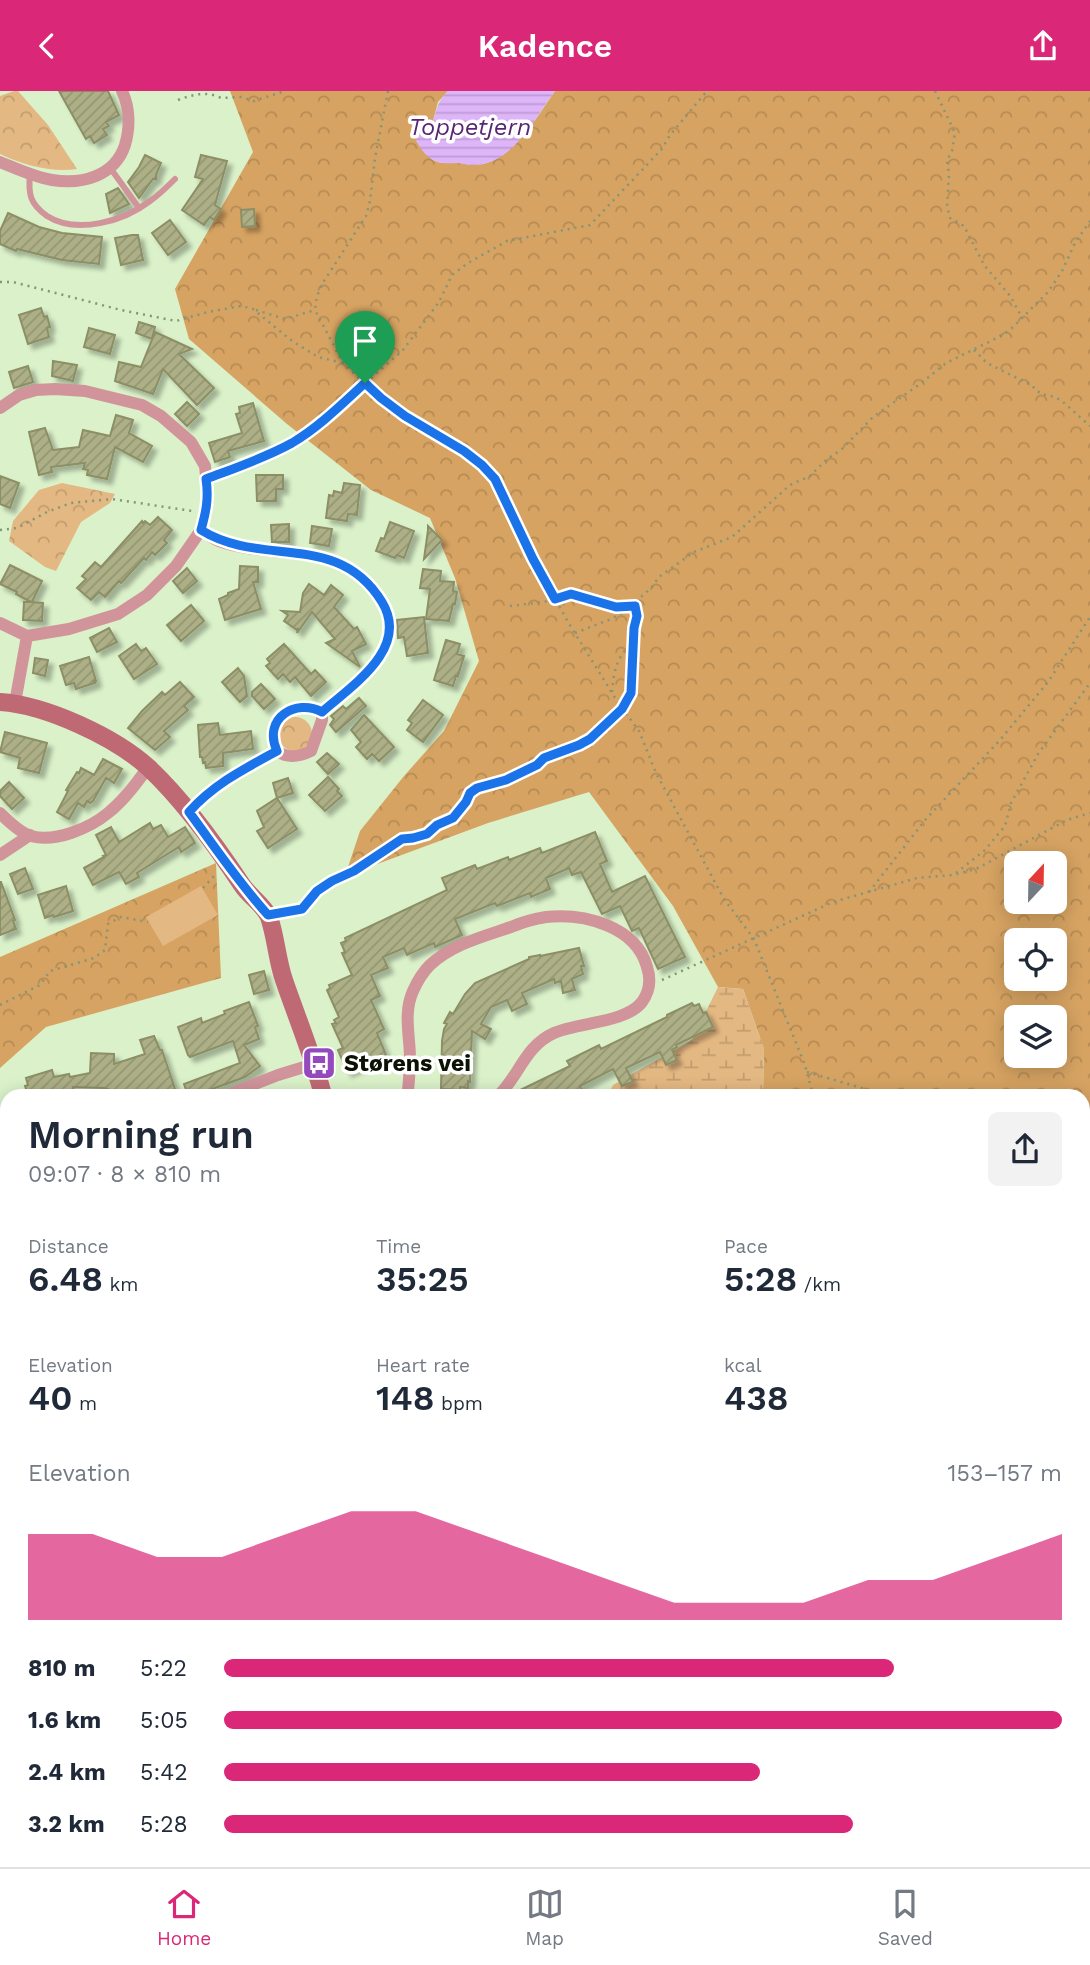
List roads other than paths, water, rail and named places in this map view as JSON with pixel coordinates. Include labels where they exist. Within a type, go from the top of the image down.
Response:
[{"type":"street","points":[[0,162],[54,180],[100,175],[111,169],[121,156],[129,123],[122,91]]},
{"type":"street","points":[[0,408],[19,395],[36,390],[55,389],[85,391],[142,405],[162,416],[191,442],[205,466],[208,495],[201,530],[176,566],[147,595],[118,614],[80,626],[27,636],[0,623]]},
{"type":"street","points":[[201,530],[217,540],[245,548],[335,561],[354,571],[376,593],[384,606],[390,625],[387,644],[379,659],[322,712],[322,720],[311,751],[297,756],[277,751],[271,738],[277,719],[296,709],[316,708],[322,712]]},
{"type":"street","points":[[27,636],[8,703],[57,716],[93,731],[148,767],[189,812],[245,889],[268,915],[282,976],[321,1089]]},
{"type":"street","points":[[0,813],[30,835],[47,837],[62,834],[89,825],[109,813],[148,767]]},
{"type":"street","points":[[0,855],[30,835]]},
{"type":"street","points":[[411,1089],[407,1020],[411,995],[428,966],[442,955],[479,936],[546,917],[569,916],[607,925],[631,941],[644,955],[650,977],[647,995],[640,1005],[628,1013],[556,1032],[544,1038],[524,1059],[505,1089]]},
{"type":"street","points":[[242,1089],[314,1065]]},
{"type":"lane","points":[[111,169],[139,208]]},
{"type":"lane","points":[[30,174],[29,193],[32,201],[55,220],[79,226],[123,216],[149,202],[174,179]]},
{"type":"water","name":"Toppetjern","points":[[448,91],[555,91],[511,149],[499,158],[472,165],[437,162],[424,152],[416,141],[419,131],[429,129],[440,101]]},
{"type":"place","name":"Størens vei","points":[[319,1063]]}]
